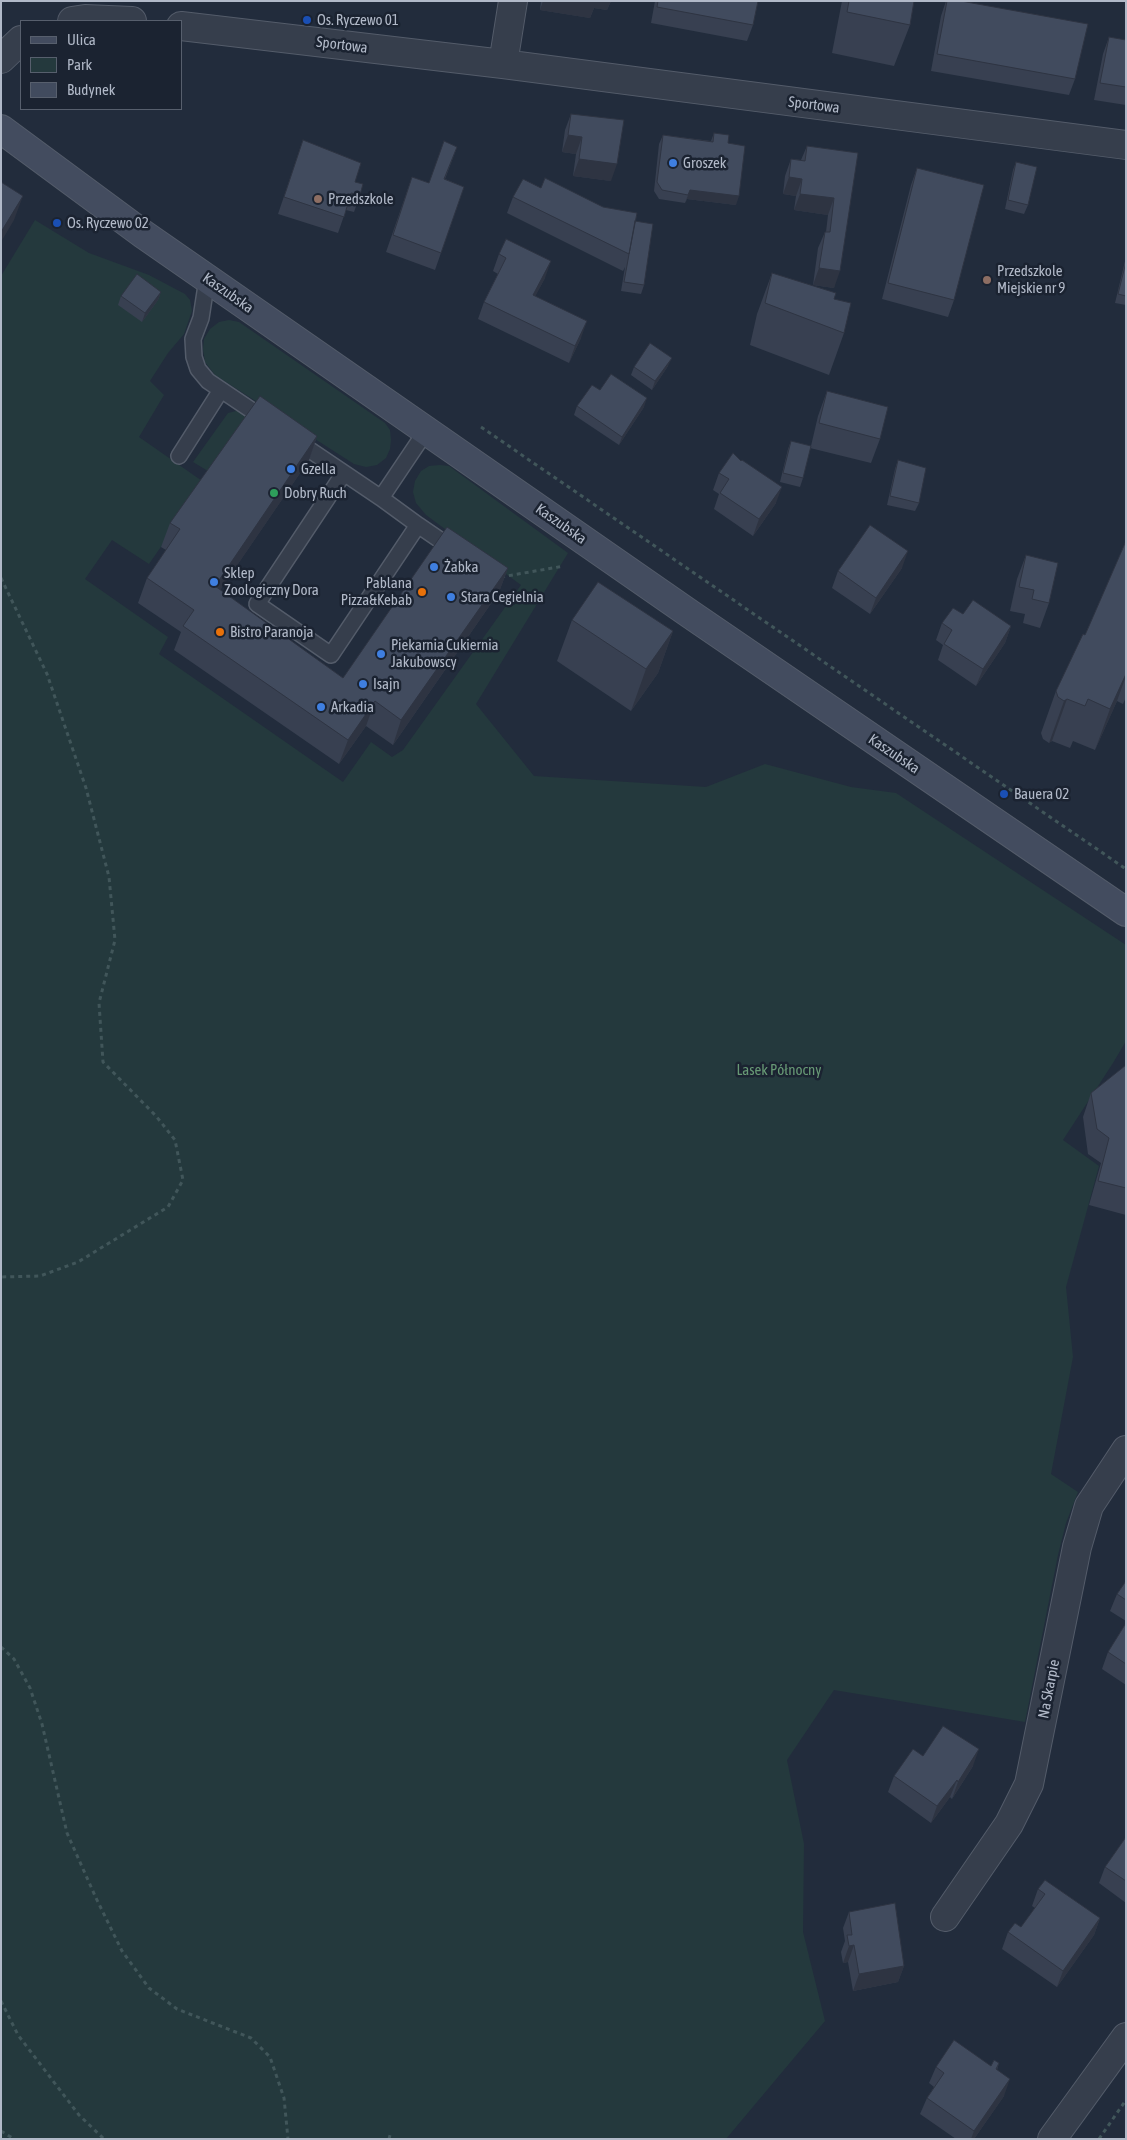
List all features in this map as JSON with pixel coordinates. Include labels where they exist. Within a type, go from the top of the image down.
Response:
[{"type":"main road","name":"Kaszubska","points":[[1,129],[207,279],[1126,912]]},
{"type":"street","points":[[503,64],[513,1]]},
{"type":"street","name":"Sportowa","points":[[182,26],[503,64],[1126,145]]},
{"type":"street","points":[[1,59],[20,41]]},
{"type":"street","name":"Na Skarpie","points":[[945,1916],[1009,1824],[1030,1784],[1077,1547],[1089,1506],[1126,1450]]},
{"type":"street","points":[[1052,2139],[1126,2037]]},
{"type":"lane","points":[[207,279],[201,318],[193,339],[192,348],[198,369],[208,381],[381,498],[464,557]]},
{"type":"lane","points":[[179,456],[221,390]]},
{"type":"lane","points":[[381,498],[426,431]]},
{"type":"lane","points":[[344,473],[257,604],[331,655],[418,525]]},
{"type":"path","points":[[477,424],[1126,869]]},
{"type":"path","points":[[1,578],[47,674],[86,788],[108,877],[115,940],[100,1003],[103,1062],[156,1116],[175,1140],[183,1180],[168,1207],[78,1262],[40,1276],[1,1278]]},
{"type":"path","points":[[1,1648],[14,1659],[30,1688],[42,1724],[68,1833],[96,1898],[122,1951],[150,1988],[177,2009],[251,2038],[270,2057],[284,2098],[288,2139]]},
{"type":"path","points":[[1,2001],[18,2035],[79,2115],[104,2139]]},
{"type":"path","points":[[1099,2139],[1126,2100]]},
{"type":"path","points":[[1,2131],[14,2139]]},
{"type":"green space","name":"Lasek Północny","points":[[35,220],[89,253],[149,275],[185,294],[190,300],[192,311],[184,334],[168,353],[150,381],[164,395],[139,437],[205,483],[149,564],[112,540],[85,579],[168,637],[159,654],[343,782],[371,742],[392,757],[403,750],[521,585],[426,515],[416,503],[413,492],[415,481],[421,471],[429,466],[449,466],[568,553],[476,704],[534,776],[706,787],[765,764],[851,787],[896,793],[1126,945],[1126,1041],[1063,1140],[1099,1166],[1066,1287],[1073,1357],[1051,1474],[1078,1492],[1066,1523],[1058,1555],[1025,1722],[834,1690],[787,1760],[804,1844],[803,1932],[825,2021],[726,2139],[1,2139],[1,276]]},
{"type":"green space","points":[[229,320],[239,322],[385,423],[390,430],[391,440],[386,458],[377,465],[366,467],[354,464],[215,375],[205,362],[204,339],[210,329],[219,322]]},
{"type":"green space","points":[[240,410],[249,417],[208,471],[193,462],[228,413]]},
{"type":"building","points":[[658,1],[758,1],[753,25],[657,7]]},
{"type":"building","points":[[849,1],[914,1],[910,25],[847,12]]},
{"type":"building","points":[[947,1],[961,1],[1088,24],[1075,79],[937,54]]},
{"type":"building","points":[[1109,37],[1126,40],[1126,87],[1100,83]]},
{"type":"building","points":[[571,114],[624,120],[617,164],[579,159],[582,137],[568,135]]},
{"type":"building","points":[[714,133],[729,135],[728,143],[745,146],[739,196],[690,190],[688,195],[662,190],[657,182],[663,135],[713,142]]},
{"type":"building","points":[[303,140],[361,163],[355,182],[363,184],[360,195],[351,193],[344,217],[284,197]]},
{"type":"building","points":[[444,141],[457,147],[444,179],[464,187],[441,253],[393,235],[412,177],[429,183]]},
{"type":"building","points":[[807,146],[858,153],[840,271],[819,268],[825,232],[830,232],[834,198],[800,194],[802,179],[789,177],[791,159],[805,161]]},
{"type":"building","points":[[1016,162],[1037,167],[1028,205],[1008,200]]},
{"type":"building","points":[[917,168],[984,185],[954,300],[888,283]]},
{"type":"building","points":[[545,178],[603,207],[637,213],[629,254],[513,197],[523,179],[541,188]]},
{"type":"building","points":[[1,182],[23,196],[1,232]]},
{"type":"building","points":[[635,221],[653,224],[644,285],[624,282]]},
{"type":"building","points":[[506,239],[551,261],[533,295],[587,321],[575,346],[484,302],[506,258],[499,254]]},
{"type":"building","points":[[1126,262],[1126,296],[1118,294]]},
{"type":"building","points":[[772,273],[836,293],[834,299],[851,303],[844,333],[765,303]]},
{"type":"building","points":[[137,274],[161,292],[145,313],[121,296]]},
{"type":"building","points":[[650,343],[672,358],[655,381],[634,367]]},
{"type":"building","points":[[611,374],[647,398],[622,437],[577,406],[592,385],[600,390]]},
{"type":"building","points":[[827,391],[888,407],[880,439],[819,423]]},
{"type":"building","name":"Stara Cegielnia","points":[[260,396],[317,436],[215,586],[343,678],[447,527],[508,568],[401,720],[375,701],[348,740],[183,626],[194,610],[147,578],[180,529],[170,523]]},
{"type":"building","points":[[791,441],[811,446],[803,478],[783,473]]},
{"type":"building","points":[[733,453],[741,461],[782,487],[759,519],[720,493],[729,479],[719,473]]},
{"type":"building","points":[[898,460],[926,468],[919,503],[890,496]]},
{"type":"building","points":[[870,525],[908,551],[876,598],[838,571]]},
{"type":"building","points":[[1126,541],[1126,674],[1110,709],[1088,699],[1085,706],[1067,699],[1064,701],[1058,697],[1056,691],[1083,634],[1085,635]]},
{"type":"building","points":[[1026,555],[1058,563],[1049,603],[1032,599],[1034,590],[1019,587]]},
{"type":"building","points":[[598,582],[673,631],[646,669],[572,620]]},
{"type":"building","points":[[973,600],[1011,626],[983,669],[944,644],[952,630],[942,623],[953,608],[963,614]]},
{"type":"building","points":[[1126,1065],[1126,1188],[1098,1181],[1109,1138],[1097,1129],[1091,1093]]},
{"type":"building","points":[[1126,1581],[1126,1600],[1117,1594]]},
{"type":"building","points":[[1126,1623],[1126,1664],[1108,1652]]},
{"type":"building","points":[[943,1726],[979,1749],[958,1782],[957,1780],[937,1806],[894,1776],[913,1749],[923,1756]]},
{"type":"building","points":[[1126,1837],[1126,1881],[1105,1867]]},
{"type":"building","points":[[1045,1880],[1100,1918],[1063,1971],[1008,1932],[1015,1923],[1021,1927],[1045,1894],[1038,1889]]},
{"type":"building","points":[[895,1903],[904,1966],[859,1974],[854,1945],[849,1946],[847,1935],[852,1935],[849,1912]]},
{"type":"building","points":[[954,2040],[991,2066],[994,2060],[999,2063],[996,2069],[1010,2079],[974,2131],[927,2098],[944,2073],[936,2067]]},
{"type":"place","name":"Os. Ryczewo 01","points":[[307,20]]},
{"type":"place","name":"Groszek","points":[[673,163]]},
{"type":"place","name":"Przedszkole","points":[[318,199]]},
{"type":"place","name":"Os. Ryczewo 02","points":[[57,223]]},
{"type":"place","name":"Przedszkole Miejskie nr 9","points":[[987,280]]},
{"type":"place","name":"Gzella","points":[[291,469]]},
{"type":"place","name":"Dobry Ruch","points":[[274,493]]},
{"type":"place","name":"Żabka","points":[[434,567]]},
{"type":"place","name":"Sklep Zoologiczny Dora","points":[[214,582]]},
{"type":"place","name":"Pablana Pizza&Kebab","points":[[422,592]]},
{"type":"place","name":"Stara Cegielnia","points":[[451,597]]},
{"type":"place","name":"Bistro Paranoja","points":[[220,632]]},
{"type":"place","name":"Piekarnia Cukiernia Jakubowscy","points":[[381,654]]},
{"type":"place","name":"Isajn","points":[[363,684]]},
{"type":"place","name":"Arkadia","points":[[321,707]]},
{"type":"place","name":"Bauera 02","points":[[1004,794]]}]
